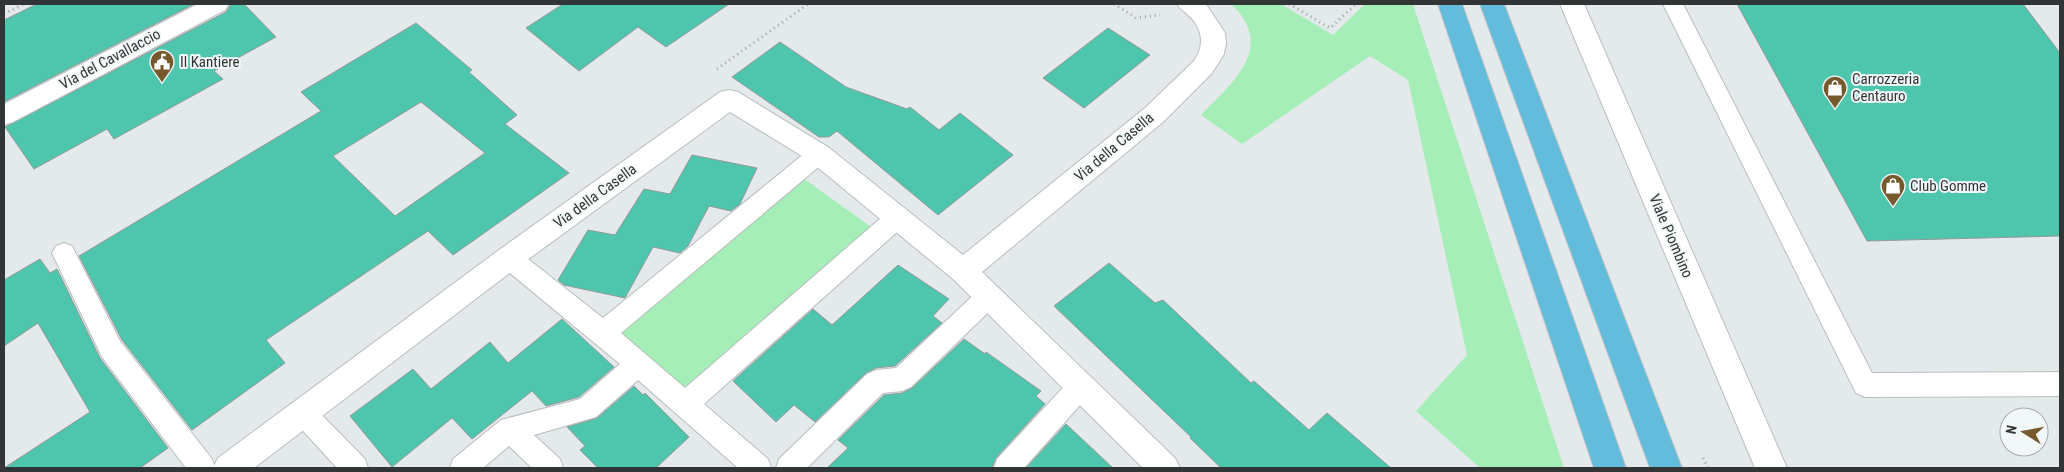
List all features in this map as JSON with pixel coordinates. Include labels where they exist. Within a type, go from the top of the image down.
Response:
[{"type":"highway","points":[[1450,4],[1610,468]]},
{"type":"highway","points":[[1492,4],[1666,468]]},
{"type":"street","name":"Via del Cavallaccio","points":[[4,115],[217,4]]},
{"type":"street","name":"Via della Casella","points":[[963,271],[1154,114],[1203,67],[1212,54],[1213,33],[1198,10],[1188,4]]},
{"type":"street","name":"Viale Piombino","points":[[1572,4],[1771,468]]},
{"type":"street","points":[[729,99],[819,154],[963,271],[1164,468]]},
{"type":"street","name":"Via della Casella","points":[[229,468],[509,258],[729,99]]},
{"type":"lane","points":[[1672,4],[1865,385],[2060,384]]},
{"type":"lane","points":[[603,333],[819,154]]},
{"type":"lane","points":[[685,404],[897,218]]},
{"type":"lane","points":[[64,253],[111,349],[202,468]]},
{"type":"lane","points":[[509,258],[603,333],[758,468]]},
{"type":"lane","points":[[789,468],[876,382],[902,380],[989,296]]},
{"type":"lane","points":[[464,468],[510,429],[586,409],[638,364]]},
{"type":"lane","points":[[1007,468],[1080,387]]},
{"type":"lane","points":[[303,413],[355,468]]},
{"type":"lane","points":[[510,429],[550,468]]},
{"type":"path","points":[[4,14],[24,4]]},
{"type":"path","points":[[729,99],[711,73],[808,4]]},
{"type":"path","points":[[1114,4],[1136,18],[1165,14]]},
{"type":"path","points":[[1289,4],[1330,28],[1356,4]]},
{"type":"green space","points":[[1231,4],[1281,4],[1333,35],[1365,4],[1413,4],[1564,468],[1480,468],[1416,411],[1467,355],[1408,80],[1370,56],[1242,144],[1201,115],[1236,77],[1245,64],[1250,50],[1250,35],[1244,20]]},
{"type":"green space","points":[[803,178],[874,229],[687,391],[618,332]]},
{"type":"building","points":[[37,4],[194,4],[4,102],[4,20]]},
{"type":"building","name":"Il Kantiere","points":[[231,4],[244,4],[276,37],[214,71],[223,79],[114,139],[107,129],[34,169],[5,127],[226,12]]},
{"type":"building","points":[[563,4],[729,4],[666,47],[638,27],[579,71],[526,28]]},
{"type":"building","points":[[1737,4],[2023,4],[2060,53],[2060,236],[1867,241]]},
{"type":"building","points":[[416,23],[472,70],[469,72],[517,115],[505,124],[569,173],[453,255],[428,231],[266,340],[285,363],[192,430],[122,340],[79,256],[321,111],[301,92]],"holes":[[[421,102],[485,153],[395,216],[333,156]]]},
{"type":"building","points":[[1108,28],[1150,55],[1084,108],[1043,78]]},
{"type":"building","points":[[780,42],[846,87],[907,109],[910,107],[939,130],[960,113],[1013,155],[938,215],[837,131],[829,137],[819,137],[732,77]]},
{"type":"building","points":[[692,155],[757,168],[740,204],[731,211],[709,206],[688,246],[680,253],[653,247],[625,298],[564,285],[558,280],[588,230],[615,235],[644,189],[670,194]]},
{"type":"building","points":[[40,259],[50,273],[57,269],[100,358],[168,448],[140,468],[4,468],[90,412],[38,323],[4,346],[4,280]]},
{"type":"building","points":[[1109,263],[1155,303],[1163,300],[1251,383],[1254,381],[1309,430],[1327,413],[1391,468],[1221,468],[1054,306]]},
{"type":"building","points":[[898,265],[949,299],[933,316],[942,323],[895,366],[876,368],[866,373],[815,422],[794,405],[776,422],[733,381],[813,309],[832,325]]},
{"type":"building","points":[[562,319],[614,367],[579,397],[546,406],[532,391],[472,439],[452,418],[392,467],[350,416],[413,369],[431,389],[490,342],[508,363]]},
{"type":"building","points":[[964,339],[985,354],[986,352],[1041,391],[1036,396],[1045,404],[996,458],[992,468],[827,468],[848,448],[838,440],[884,395],[902,393],[912,388]]},
{"type":"building","points":[[634,386],[643,395],[645,393],[689,437],[656,468],[598,468],[580,450],[585,446],[567,427],[597,418]]},
{"type":"building","points":[[1066,424],[1113,468],[1026,468]]},
{"type":"place","name":"Il Kantiere","points":[[162,83]]},
{"type":"place","name":"Carrozzeria Centauro","points":[[1835,109]]},
{"type":"place","name":"Club Gomme","points":[[1893,207]]}]
